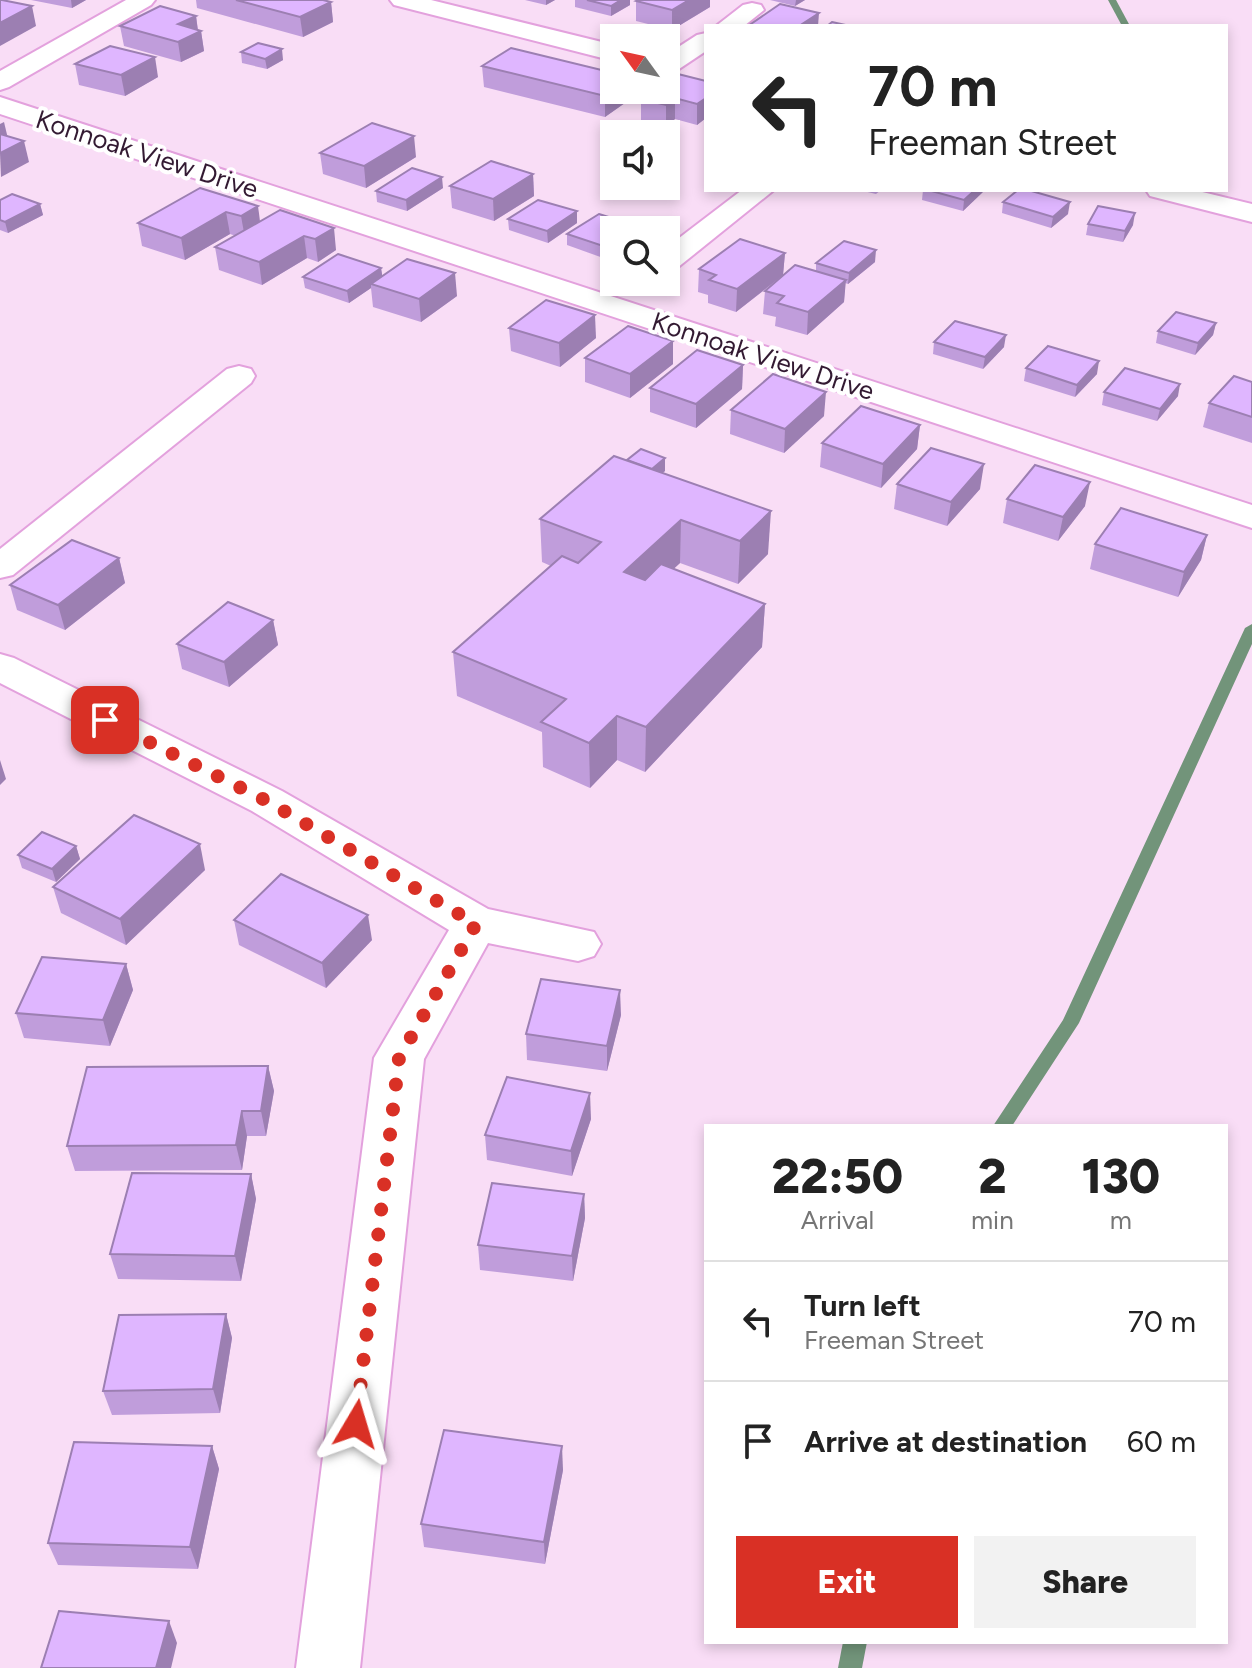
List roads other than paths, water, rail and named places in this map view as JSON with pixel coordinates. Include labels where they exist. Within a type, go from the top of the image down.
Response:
[{"type":"street","points":[[0,82],[143,0]]},
{"type":"street","points":[[402,0],[600,50]]},
{"type":"street","points":[[731,24],[752,10]]},
{"type":"street","points":[[680,57],[704,41]]},
{"type":"street","points":[[680,70],[704,76]]},
{"type":"street","name":"Konnoak View Drive","points":[[0,105],[1252,517]]},
{"type":"street","points":[[680,251],[757,192]]},
{"type":"street","points":[[1168,192],[1252,213]]},
{"type":"street","points":[[608,306],[621,296]]},
{"type":"street","points":[[0,567],[239,376]]},
{"type":"street","points":[[0,667],[267,801],[476,924],[578,944]]},
{"type":"street","points":[[328,1668],[399,1058],[476,924]]},
{"type":"waterway","points":[[1112,0],[1125,24]]},
{"type":"waterway","points":[[1003,1124],[1070,1023],[1252,628]]},
{"type":"waterway","points":[[850,1668],[855,1644]]}]
